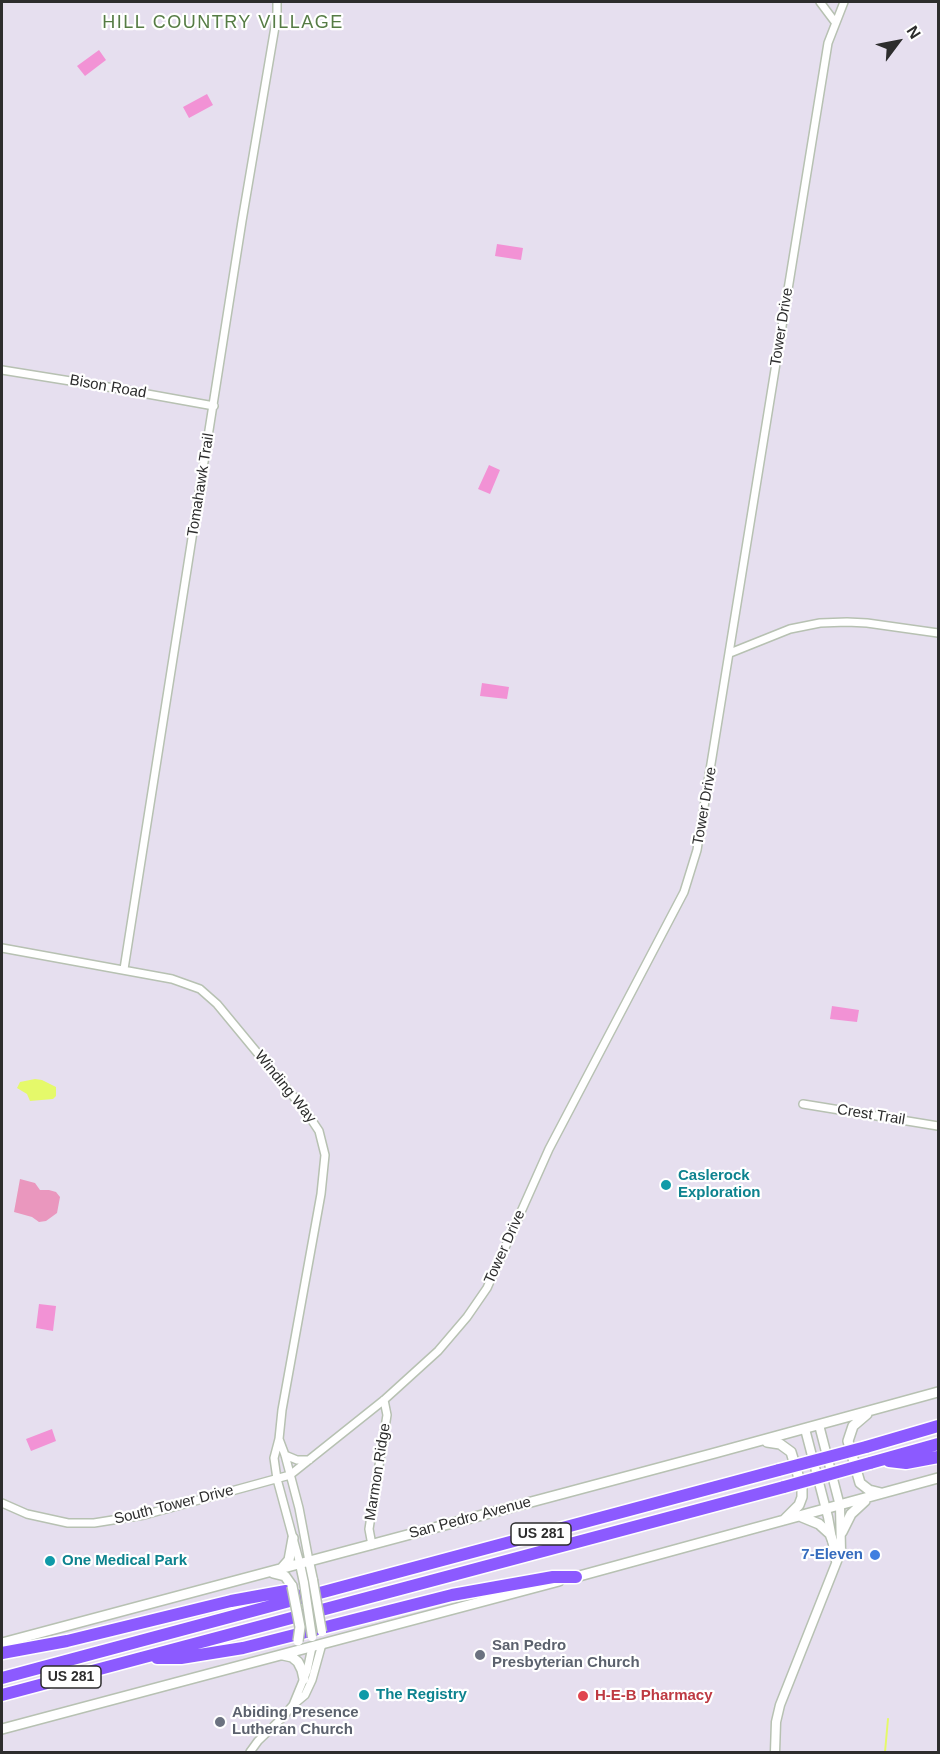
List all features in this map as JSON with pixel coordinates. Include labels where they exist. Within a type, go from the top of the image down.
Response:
[{"type":"highway","name":"US 281","points":[[2,1677],[939,1426]]},
{"type":"highway","name":"US 281","points":[[2,1695],[939,1444]]},
{"type":"highway","points":[[876,1462],[906,1463],[939,1457]]},
{"type":"highway","points":[[141,1658],[181,1659],[243,1648],[452,1594],[553,1577],[576,1576]]},
{"type":"highway","points":[[2,1653],[67,1641],[231,1601],[286,1592],[303,1597]]},
{"type":"main road","name":"San Pedro Avenue","points":[[2,1643],[939,1392]]},
{"type":"main road","points":[[872,1411],[853,1426],[848,1441],[860,1483],[866,1489],[883,1494]]},
{"type":"main road","points":[[759,1442],[783,1446],[791,1452],[794,1458],[802,1488],[802,1497],[796,1508],[782,1521]]},
{"type":"main road","points":[[2,1729],[939,1478]]},
{"type":"main road","points":[[842,1532],[851,1514],[873,1497]]},
{"type":"main road","points":[[800,1517],[819,1524],[830,1534],[833,1542]]},
{"type":"main road","points":[[280,1569],[289,1560],[293,1538]]},
{"type":"main road","points":[[269,1572],[285,1576],[292,1586],[300,1627],[298,1641],[285,1654]]},
{"type":"main road","points":[[285,1654],[298,1662],[304,1679]]},
{"type":"street","name":"Tomahawk Trail","points":[[124,969],[277,2]]},
{"type":"street","points":[[820,2],[835,22]]},
{"type":"street","name":"Tower Drive","points":[[277,1479],[290,1475],[384,1400],[438,1351],[467,1317],[487,1288],[549,1149],[684,892],[697,850],[828,43],[844,2]]},
{"type":"street","name":"Bison Road","points":[[2,370],[214,406]]},
{"type":"street","points":[[730,653],[783,631],[820,623],[867,623],[939,633]]},
{"type":"street","name":"Winding Way","points":[[2,948],[124,969],[200,989],[217,1004],[307,1113],[319,1131],[325,1155],[321,1194],[274,1458],[277,1479],[293,1538],[304,1563]]},
{"type":"street","name":"Crest Trail","points":[[803,1104],[939,1126]]},
{"type":"street","name":"Marmon Ridge","points":[[372,1545],[369,1529],[387,1415],[384,1400]]},
{"type":"street","points":[[775,1752],[776,1722],[780,1705],[841,1551],[840,1506],[819,1425]]},
{"type":"street","points":[[804,1429],[826,1510],[836,1561]]},
{"type":"street","name":"Winding Way","points":[[279,1439],[301,1522],[304,1563]]},
{"type":"street","points":[[285,1455],[297,1460],[309,1460]]},
{"type":"street","name":"South Tower Drive","points":[[2,1503],[27,1514],[68,1523],[94,1523],[144,1515],[277,1479]]},
{"type":"street","points":[[290,1526],[301,1522]]},
{"type":"street","points":[[250,1752],[258,1741],[305,1695],[312,1680],[322,1644],[322,1632],[304,1563]]},
{"type":"street","points":[[293,1705],[304,1679],[312,1647],[308,1581]]},
{"type":"shaded area","points":[[99,50],[106,60],[85,76],[77,66]]},
{"type":"shaded area","points":[[207,94],[213,105],[189,118],[183,107]]},
{"type":"shaded area","points":[[497,244],[523,248],[521,260],[495,256]]},
{"type":"shaded area","points":[[489,465],[500,470],[490,494],[478,489]]},
{"type":"shaded area","points":[[482,683],[509,687],[507,699],[480,696]]},
{"type":"shaded area","points":[[832,1006],[859,1010],[857,1022],[830,1019]]},
{"type":"shaded area","points":[[35,1079],[56,1087],[56,1096],[53,1099],[30,1101],[27,1094],[17,1088],[20,1082]]},
{"type":"shaded area","points":[[20,1179],[35,1183],[40,1190],[56,1192],[60,1197],[57,1213],[46,1221],[39,1222],[32,1217],[14,1212]]},
{"type":"shaded area","points":[[39,1304],[56,1306],[53,1331],[36,1328]]},
{"type":"shaded area","points":[[52,1429],[56,1441],[31,1451],[26,1439]]},
{"type":"waterway","points":[[885,1752],[888,1719]]},
{"type":"place","name":"Caslerock Exploration","points":[[666,1185]]},
{"type":"place","name":"7-Eleven","points":[[875,1555]]},
{"type":"place","name":"One Medical Park","points":[[50,1561]]},
{"type":"place","name":"San Pedro Presbyterian Church","points":[[480,1655]]},
{"type":"place","name":"The Registry","points":[[364,1695]]},
{"type":"place","name":"H-E-B Pharmacy","points":[[583,1696]]},
{"type":"place","name":"Abiding Presence Lutheran Church","points":[[220,1722]]},
{"type":"district","name":"HILL COUNTRY VILLAGE","points":[[223,23]]}]
